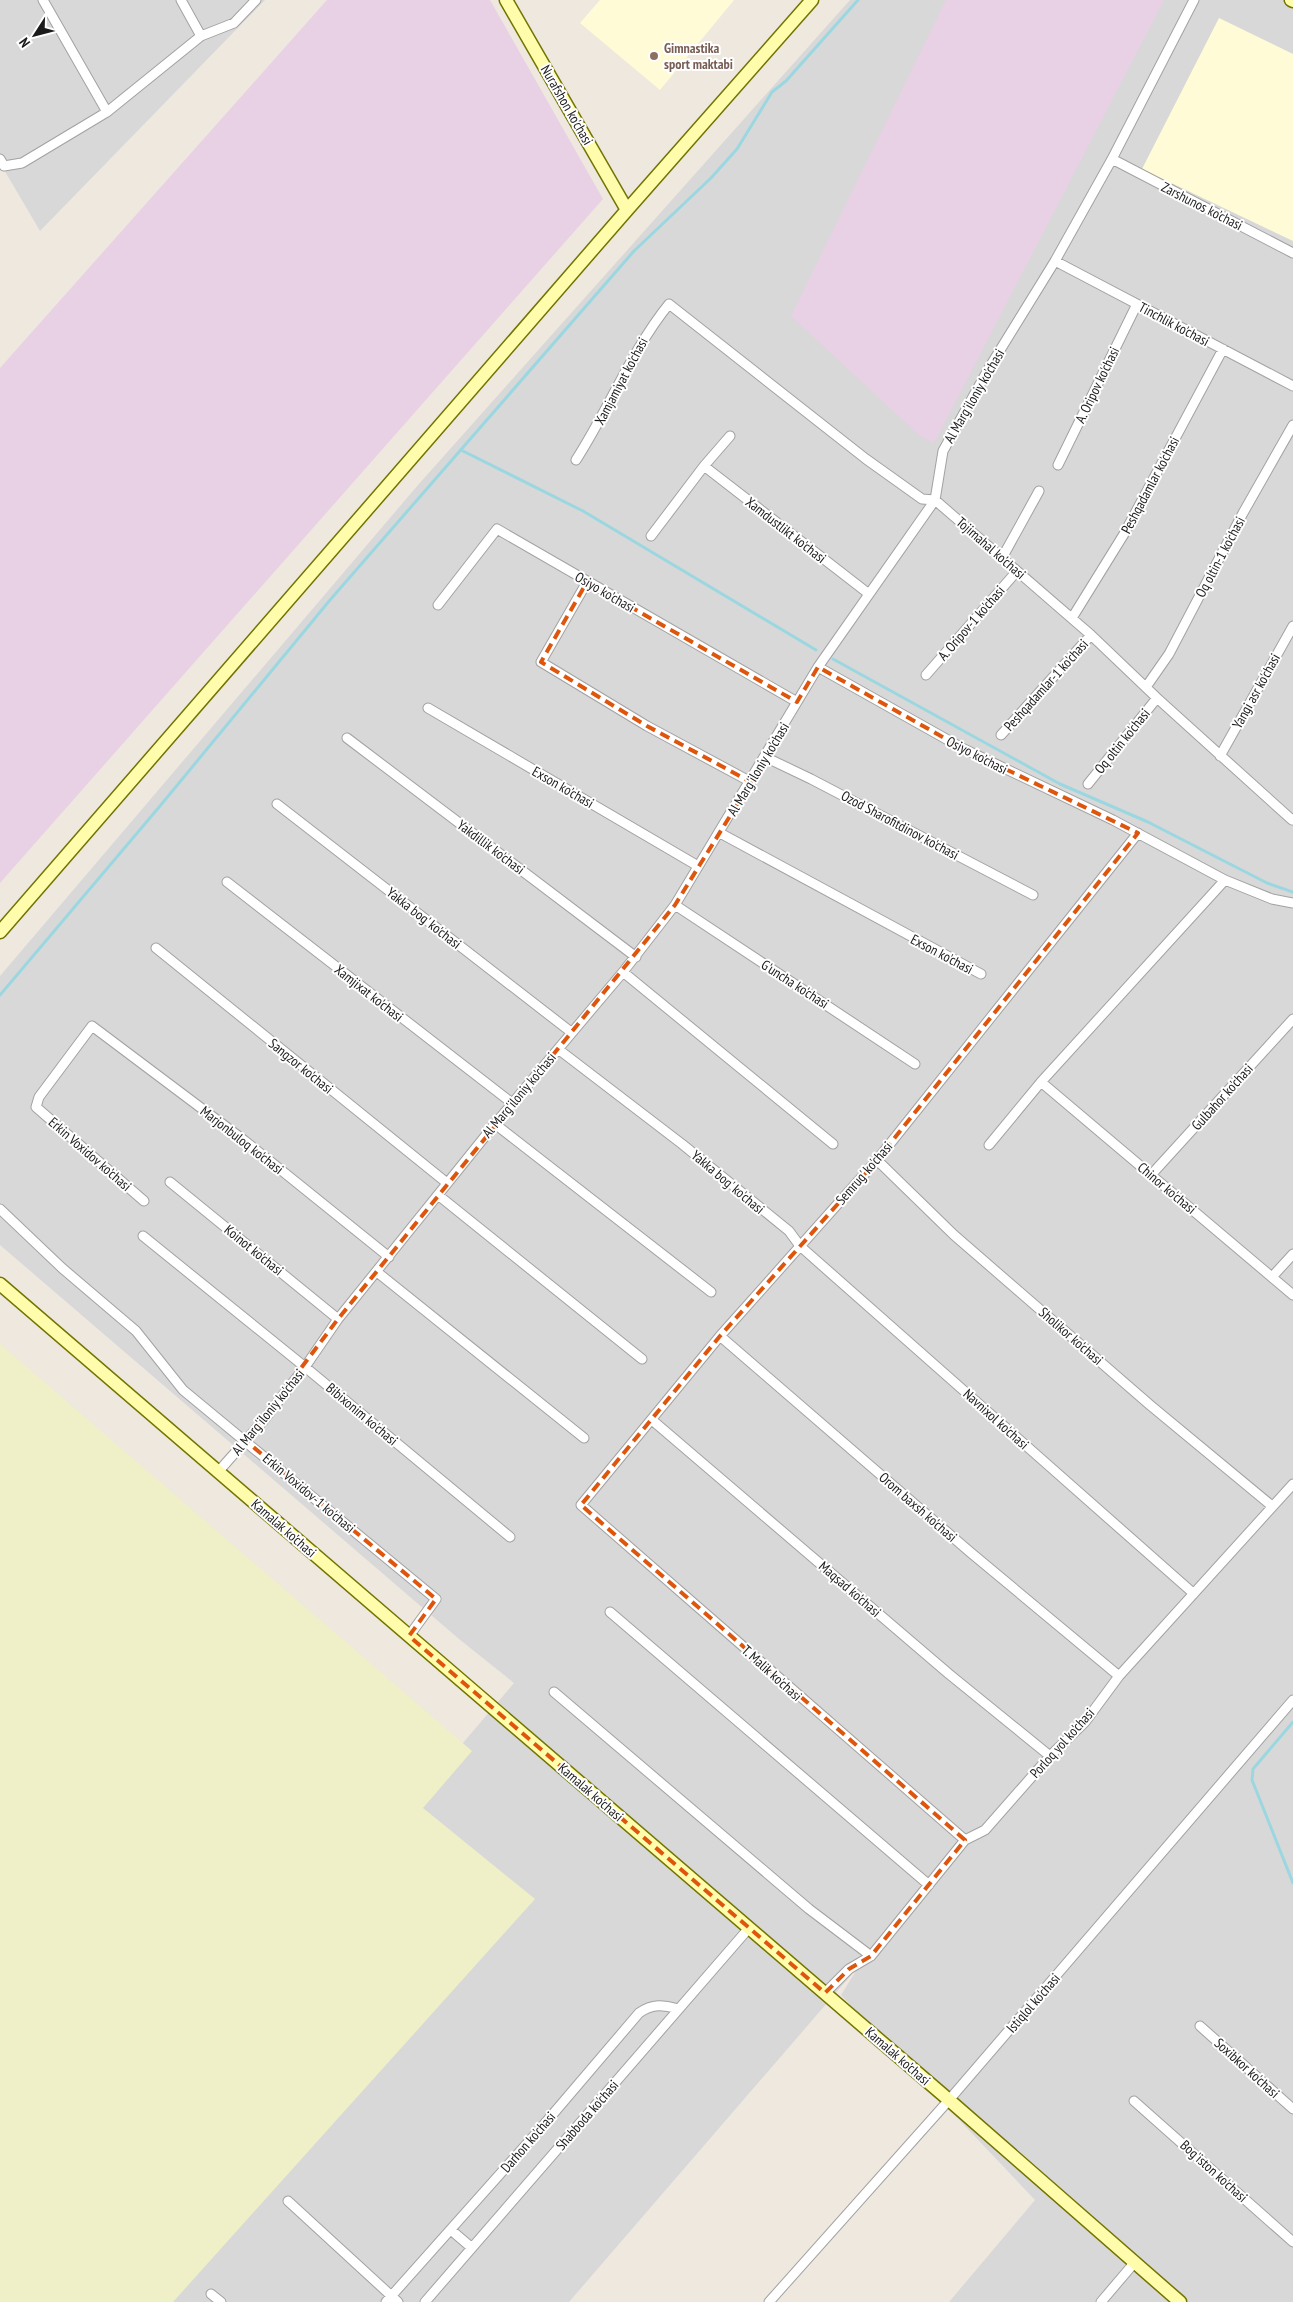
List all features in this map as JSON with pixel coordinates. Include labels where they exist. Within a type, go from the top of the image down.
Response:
[{"type":"main road","name":"Nurafshon ko'chasi","points":[[506,0],[627,210]]},
{"type":"main road","points":[[0,932],[627,210],[812,0]]},
{"type":"main road","name":"Kamalak ko'chasi","points":[[0,1284],[950,2100],[1180,2302]]},
{"type":"street","points":[[42,0],[108,112]]},
{"type":"street","points":[[180,0],[201,36]]},
{"type":"street","points":[[0,159],[4,166],[22,162],[108,112],[201,36],[234,23],[256,0]]},
{"type":"street","name":"Al Marg'iloniy ko'chasi","points":[[218,1472],[246,1441],[306,1367],[338,1319],[389,1258],[447,1183],[571,1032],[636,957],[675,905],[751,782],[818,668],[934,500],[943,452],[989,368],[1055,261],[1112,159],[1194,0]]},
{"type":"street","name":"Zarshunos ko'chasi","points":[[1112,159],[1293,253]]},
{"type":"street","name":"Tinchlik ko'chasi","points":[[1055,261],[1293,386]]},
{"type":"street","name":"Tojimahal ko'chasi","points":[[669,304],[866,459],[922,499],[934,500],[1072,618],[1220,756],[1293,819]]},
{"type":"street","name":"Xamjamiyat ko'chasi","points":[[576,460],[595,431],[649,329],[669,304]]},
{"type":"street","name":"A. Oripov ko'chasi","points":[[1058,465],[1137,304]]},
{"type":"street","name":"Peshqadamlar ko'chasi","points":[[1072,618],[1124,534],[1223,350]]},
{"type":"street","name":"Oq oltin-1 ko'chasi","points":[[1146,687],[1169,654],[1243,513],[1293,425]]},
{"type":"street","points":[[651,536],[704,466],[730,436]]},
{"type":"street","name":"Xamdustlikt ko'chasi","points":[[704,466],[869,594]]},
{"type":"street","points":[[1002,558],[1040,491]]},
{"type":"street","name":"Osiyo ko'chasi","points":[[438,605],[497,529],[797,702]]},
{"type":"street","name":"A. Oripov-1 ko'chasi","points":[[926,675],[1017,571]]},
{"type":"street","points":[[587,582],[541,662],[647,726],[751,782]]},
{"type":"street","name":"Yangi asr ko'chasi","points":[[1220,756],[1293,626]]},
{"type":"street","name":"Peshqadamlar-1 ko'chasi","points":[[1001,735],[1091,635]]},
{"type":"street","name":"Osiyo ko'chasi","points":[[818,668],[964,749],[1113,820],[1225,880],[1272,899],[1293,903]]},
{"type":"street","name":"Oq oltin ko'chasi","points":[[1088,784],[1157,698]]},
{"type":"street","name":"Exson ko'chasi","points":[[428,708],[698,866]]},
{"type":"street","name":"Yakdillik ko'chasi","points":[[347,738],[636,957]]},
{"type":"street","name":"Ozod Sharofitdinov ko'chasi","points":[[765,757],[1033,895]]},
{"type":"street","name":"Yakka bog' ko'chasi","points":[[277,804],[571,1032]]},
{"type":"street","name":"Exson ko'chasi","points":[[720,833],[981,974]]},
{"type":"street","name":"Semrug' ko'chasi","points":[[581,1505],[720,1336],[877,1160],[1138,833]]},
{"type":"street","points":[[989,1145],[1041,1082],[1225,880]]},
{"type":"street","name":"Xamjixat ko'chasi","points":[[227,882],[512,1103]]},
{"type":"street","name":"G'uncha ko'chasi","points":[[675,905],[915,1064]]},
{"type":"street","name":"Sangzor ko'chasi","points":[[156,948],[447,1183]]},
{"type":"street","points":[[623,972],[833,1144]]},
{"type":"street","name":"Gulbahor ko'chasi","points":[[1152,1175],[1293,1019]]},
{"type":"street","name":"Marjonbuloq ko'chasi","points":[[36,1107],[39,1097],[92,1026],[245,1141],[389,1258]]},
{"type":"street","name":"Yakka bog' ko'chasi","points":[[558,1049],[682,1144],[789,1231],[800,1246]]},
{"type":"street","name":"Chinor ko'chasi","points":[[1041,1082],[1293,1295]]},
{"type":"street","name":"Erkin Voxidov ko'chasi","points":[[36,1107],[144,1201]]},
{"type":"street","points":[[495,1124],[711,1292]]},
{"type":"street","name":"Sholikor ko'chasi","points":[[877,1160],[954,1235],[1272,1506]]},
{"type":"street","name":"Koinot ko'chasi","points":[[170,1182],[338,1319]]},
{"type":"street","points":[[438,1195],[642,1359]]},
{"type":"street","name":"Erkin Voxidov-1 ko'chasi","points":[[0,1209],[62,1268],[136,1331],[182,1390],[436,1599],[408,1636]]},
{"type":"street","name":"Bibixonim ko'chasi","points":[[143,1236],[306,1367],[510,1537]]},
{"type":"street","name":"Navnixol ko'chasi","points":[[800,1246],[1192,1593]]},
{"type":"street","points":[[1272,1277],[1293,1254]]},
{"type":"street","points":[[377,1272],[584,1438]]},
{"type":"street","name":"Orom baxsh ko'chasi","points":[[720,1336],[970,1552],[1119,1676]]},
{"type":"street","name":"Maqsad ko'chasi","points":[[652,1420],[949,1674],[1050,1756]]},
{"type":"street","name":"Porloq yol ko'chasi","points":[[825,1993],[849,1969],[871,1956],[965,1840],[986,1830],[1050,1756],[1085,1722],[1119,1676],[1192,1593],[1293,1484]]},
{"type":"street","name":"T. Malik ko'chasi","points":[[581,1505],[965,1840]]},
{"type":"street","points":[[610,1612],[929,1885]]},
{"type":"street","points":[[554,1692],[809,1909],[871,1956]]},
{"type":"street","name":"Istiqlol ko'chasi","points":[[769,2302],[950,2100],[1293,1700]]},
{"type":"street","name":"Shabboda ko'chasi","points":[[425,2302],[749,1928]]},
{"type":"street","name":"Darhon ko'chasi","points":[[392,2300],[639,2013],[648,2006],[661,2004],[679,2009]]},
{"type":"street","name":"Soxibkor ko'chasi","points":[[1200,2026],[1293,2109]]},
{"type":"street","name":"Bog'iston ko'chasi","points":[[1134,2100],[1293,2242]]},
{"type":"street","points":[[288,2201],[392,2300]]},
{"type":"street","points":[[451,2230],[472,2248]]},
{"type":"street","points":[[1101,2302],[1135,2262]]},
{"type":"street","points":[[211,2294],[220,2302]]},
{"type":"highlighted area","points":[[587,582],[797,702],[818,667],[964,749],[1138,833],[877,1160],[720,1336],[581,1505],[965,1840],[871,1956],[849,1969],[825,1993],[409,1636],[436,1599],[246,1441],[338,1319],[675,905],[751,782],[647,726],[541,662]]},
{"type":"shaded area","points":[[0,0],[265,0],[40,231],[0,163]]},
{"type":"shaded area","points":[[327,0],[490,0],[603,199],[0,883],[0,368]]},
{"type":"shaded area","name":"Gimnastika sport maktabi","points":[[600,0],[734,0],[660,90],[580,23]]},
{"type":"shaded area","points":[[850,0],[1293,0],[1293,2302],[949,2302],[1035,2200],[841,1995],[859,1966],[569,2302],[0,2302],[273,1966],[514,1683],[459,1639],[0,1245],[0,976],[418,485]]},
{"type":"shaded area","points":[[946,0],[1164,0],[934,443],[919,435],[791,316]]},
{"type":"shaded area","points":[[1219,18],[1293,54],[1293,241],[1142,169]]},
{"type":"green space","points":[[0,1344],[472,1751],[423,1808],[535,1899],[173,2302],[0,2302]]},
{"type":"waterway","points":[[0,995],[160,806],[330,600],[634,251],[711,178],[737,149],[772,92],[786,81],[858,0]]},
{"type":"waterway","points":[[461,450],[583,511],[816,650]]},
{"type":"waterway","points":[[833,659],[1060,784],[1148,822],[1267,883],[1293,892]]},
{"type":"waterway","points":[[1293,1722],[1253,1769],[1252,1780],[1293,1883]]},
{"type":"place","name":"Gimnastika sport maktabi","points":[[654,56]]}]
